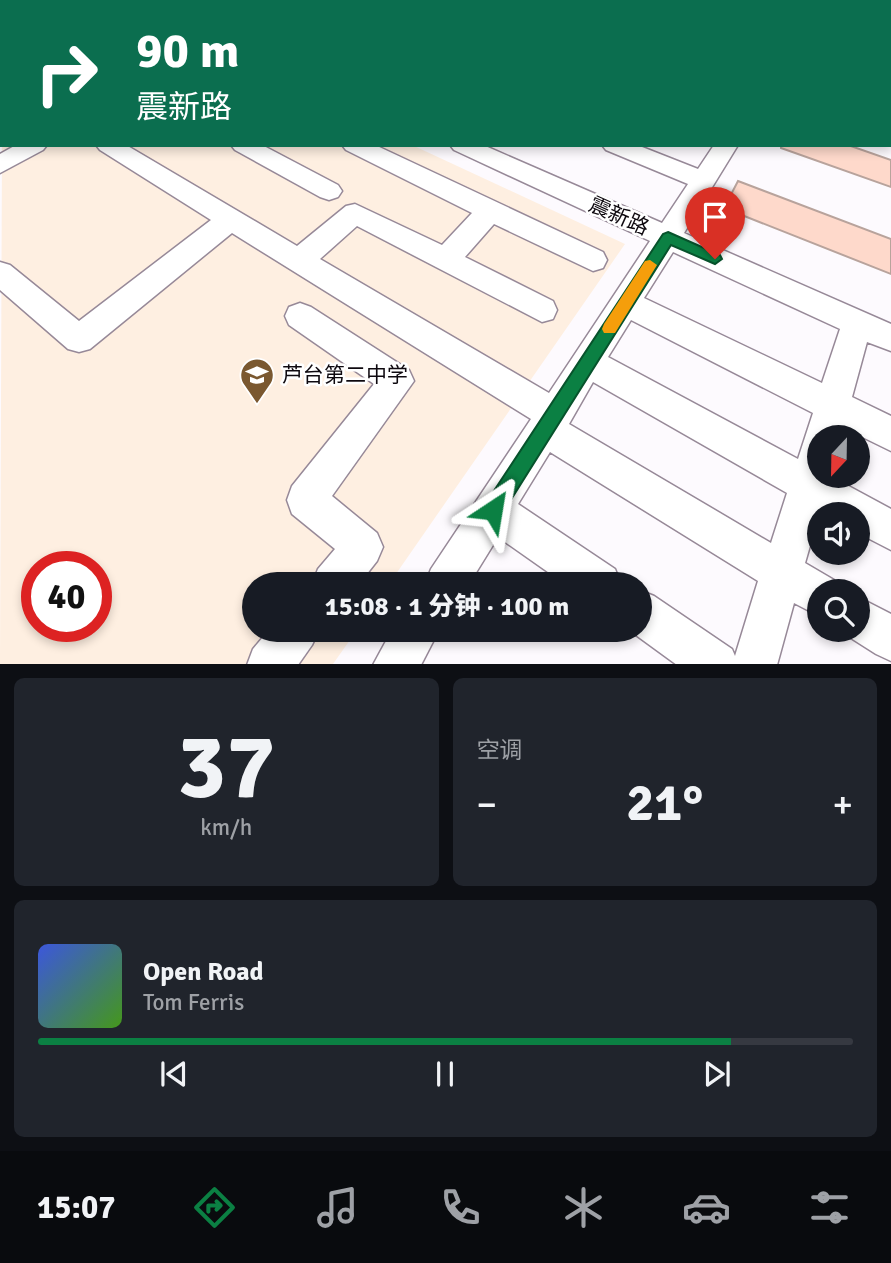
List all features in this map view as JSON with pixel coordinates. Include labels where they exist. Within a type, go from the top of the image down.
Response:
[{"type":"street","points":[[0,165],[32,147]]},
{"type":"street","points":[[111,147],[298,261],[807,588]]},
{"type":"street","points":[[358,147],[593,260]]},
{"type":"street","name":"震新路","points":[[466,147],[891,338]]},
{"type":"street","points":[[619,147],[704,181]]},
{"type":"street","points":[[454,572],[725,147]]},
{"type":"street","points":[[261,149],[329,191]]},
{"type":"street","points":[[446,260],[490,211]]},
{"type":"street","points":[[298,261],[355,213],[542,310]]},
{"type":"street","points":[[0,273],[79,339],[230,220]]},
{"type":"street","points":[[626,303],[891,435]]},
{"type":"street","points":[[300,316],[397,381],[306,500],[363,547],[343,572]]},
{"type":"street","points":[[827,425],[857,323]]},
{"type":"street","points":[[588,363],[807,464]]},
{"type":"street","points":[[754,664],[808,488]]},
{"type":"street","points":[[840,488],[891,530]]},
{"type":"street","points":[[493,510],[583,572]]},
{"type":"street","points":[[652,620],[716,664]]},
{"type":"street","points":[[870,626],[891,639]]},
{"type":"street","points":[[269,664],[287,642]]},
{"type":"street","points":[[395,664],[409,642]]},
{"type":"shaded area","name":"芦台第二中学","points":[[2,147],[416,147],[625,244],[397,572],[242,572],[242,642],[349,642],[333,664],[0,664]]},
{"type":"building","points":[[854,147],[891,160],[891,187],[781,148]]},
{"type":"building","points":[[738,181],[891,239],[891,274],[724,208]]},
{"type":"slow traffic","points":[[610,329],[650,265]]},
{"type":"place","name":"芦台第二中学","points":[[257,405]]},
{"type":"route","points":[[493,510],[668,237],[715,259]]}]
